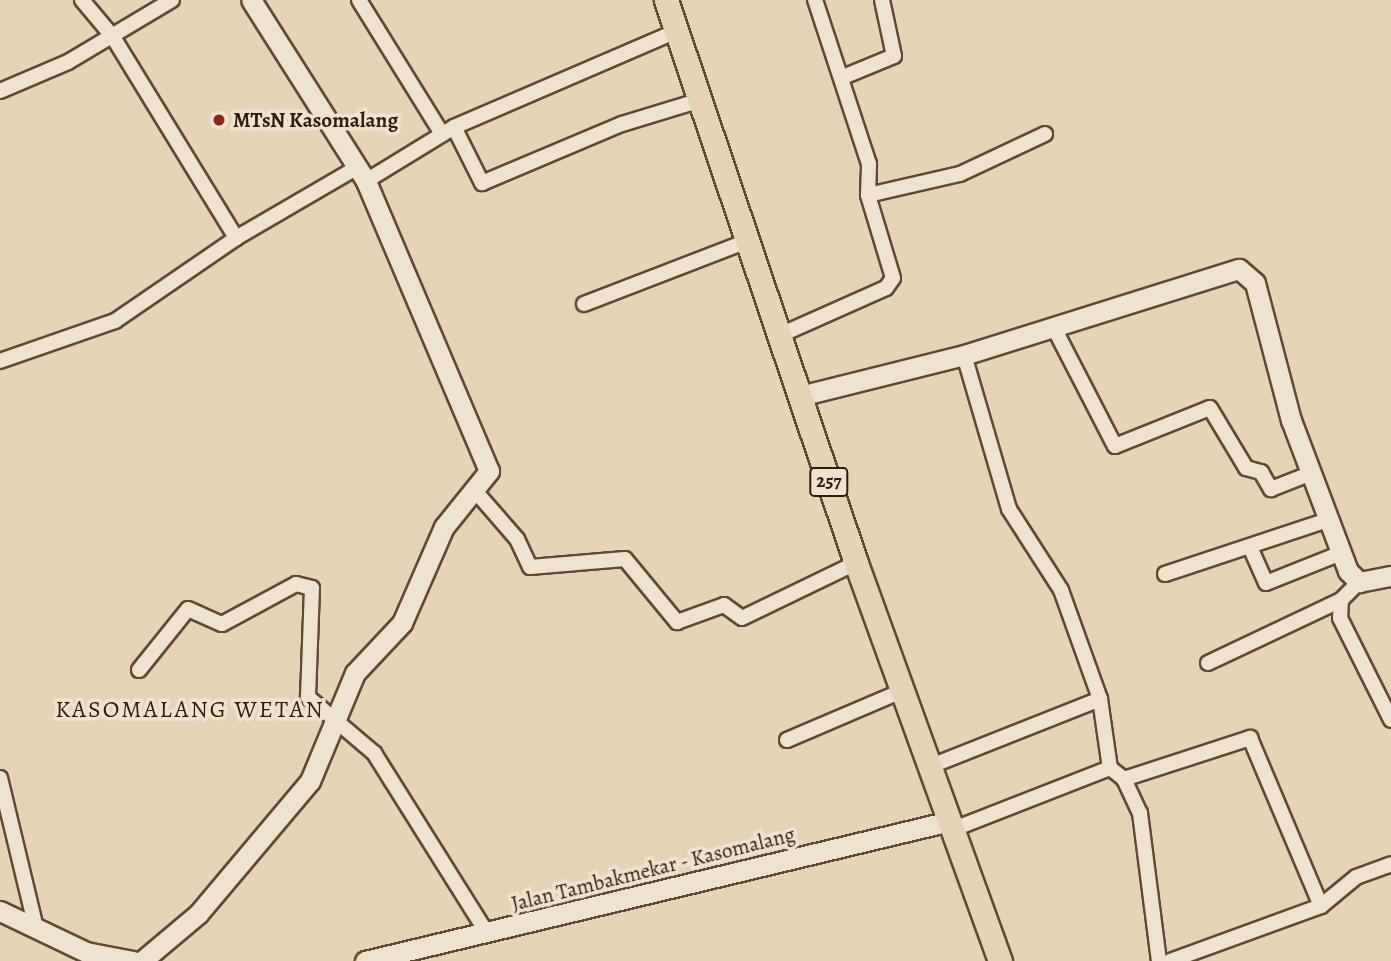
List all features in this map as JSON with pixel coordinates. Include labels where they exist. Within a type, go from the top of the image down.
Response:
[{"type":"main road","name":"257","points":[[666,0],[697,101],[856,563],[1000,961]]},
{"type":"street","points":[[82,0],[113,37],[236,238]]},
{"type":"street","points":[[0,91],[113,37],[172,0]]},
{"type":"street","points":[[142,961],[167,952],[285,815],[339,723],[355,673],[402,623],[444,527],[477,493],[488,458],[472,439],[362,174],[251,0]]},
{"type":"street","points":[[359,0],[482,183],[622,124],[697,101]]},
{"type":"street","points":[[778,337],[891,284],[868,195],[869,164],[844,77],[815,0]]},
{"type":"street","points":[[844,77],[894,56],[882,0]]},
{"type":"street","points":[[0,361],[115,321],[236,238],[448,130],[675,32]]},
{"type":"street","points":[[868,195],[970,171],[1045,134]]},
{"type":"street","points":[[584,304],[745,242]]},
{"type":"street","points":[[800,396],[964,355],[1231,269],[1245,272],[1255,283],[1310,474],[1340,554],[1359,582]]},
{"type":"street","points":[[1053,326],[1115,446],[1210,408],[1246,468],[1261,472],[1270,488],[1310,474]]},
{"type":"street","points":[[964,355],[1009,509],[1054,575],[1100,699],[1110,768],[1124,779],[1143,825],[1159,961]]},
{"type":"street","points":[[477,493],[513,533],[530,567],[625,559],[677,622],[724,605],[742,618],[856,563]]},
{"type":"street","points":[[1165,574],[1327,520]]},
{"type":"street","points":[[1250,547],[1266,583],[1340,554]]},
{"type":"street","points":[[1208,663],[1340,600],[1359,582],[1391,576]]},
{"type":"street","points":[[139,670],[188,609],[222,624],[296,584],[312,588],[308,697],[381,762],[486,933]]},
{"type":"street","points":[[1340,600],[1345,635],[1391,720]]},
{"type":"street","points":[[786,740],[904,690]]},
{"type":"street","points":[[931,766],[1100,699]]},
{"type":"street","points":[[1124,779],[1250,738],[1321,906]]},
{"type":"street","points":[[952,825],[1110,768]]},
{"type":"street","points":[[0,778],[36,924]]},
{"type":"street","name":"Jalan Tambakmekar - Kasomalang","points":[[365,961],[952,825]]},
{"type":"street","points":[[1170,961],[1321,906],[1356,877],[1391,864]]},
{"type":"street","points":[[0,911],[36,924],[86,953],[133,961]]},
{"type":"place","name":"MTsN Kasomalang","points":[[219,120]]},
{"type":"district","name":"KASOMALANG WETAN","points":[[190,710]]}]
